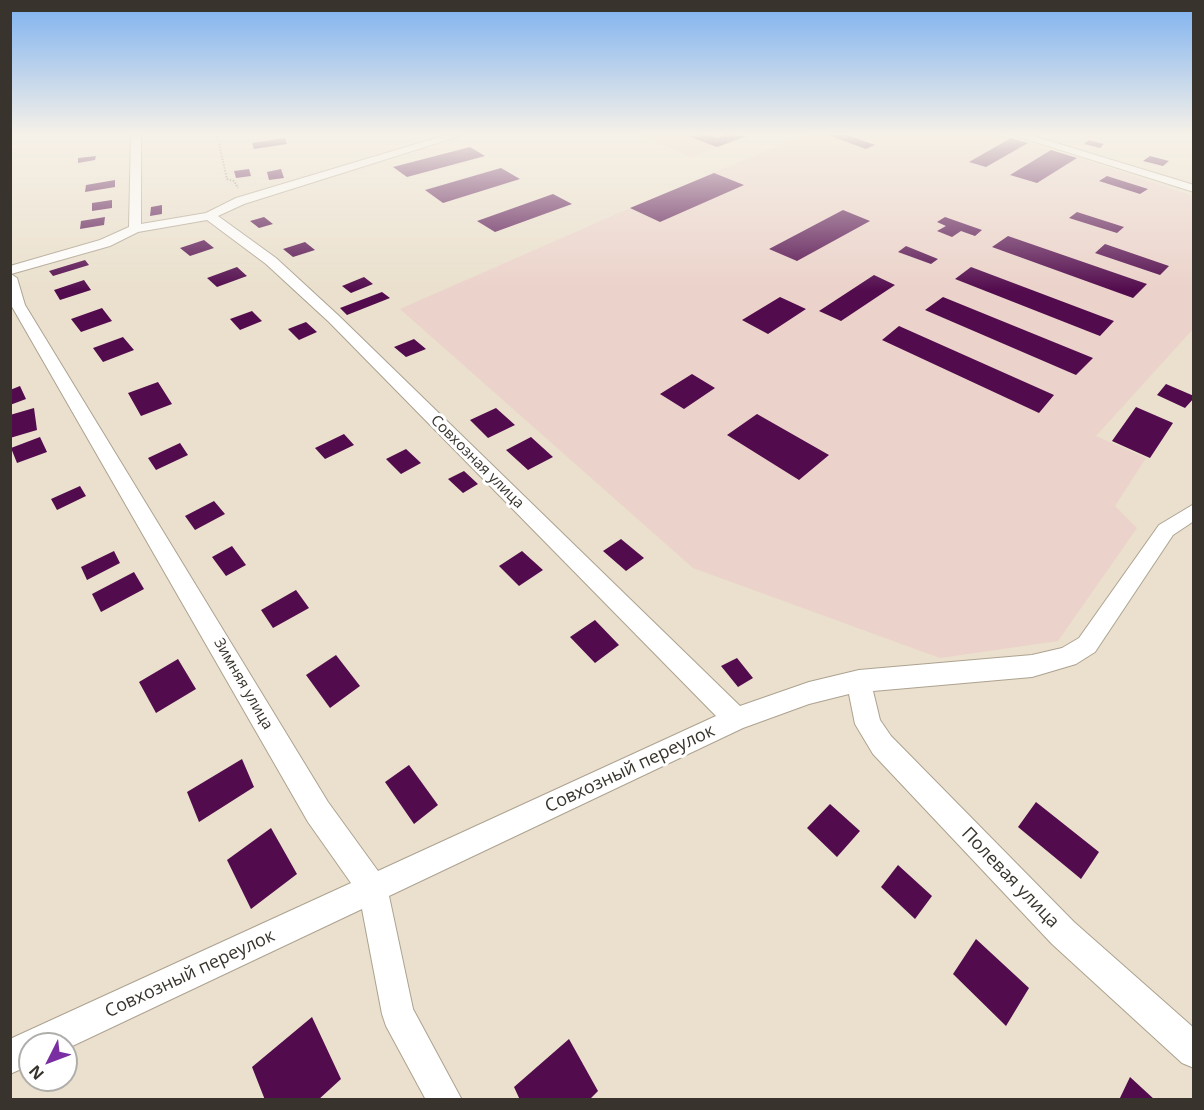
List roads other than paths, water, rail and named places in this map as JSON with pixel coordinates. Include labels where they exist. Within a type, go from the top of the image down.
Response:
[{"type":"street","points":[[135,187],[135,229]]},
{"type":"street","points":[[10,270],[105,243],[135,229],[209,216],[240,201],[287,187]]},
{"type":"street","name":"Совхозная улица","points":[[209,216],[270,261],[334,319],[736,719]]},
{"type":"street","name":"Зимняя улица","points":[[10,278],[18,305],[318,812],[373,889],[398,1014],[445,1100]]},
{"type":"street","name":"Совхозный переулок","points":[[65,1032],[736,719],[809,693],[859,681],[1032,666],[1068,657],[1087,645],[1166,530],[1192,515]]},
{"type":"street","name":"Полевая улица","points":[[859,681],[868,724],[882,745],[1063,933],[1194,1051]]}]
